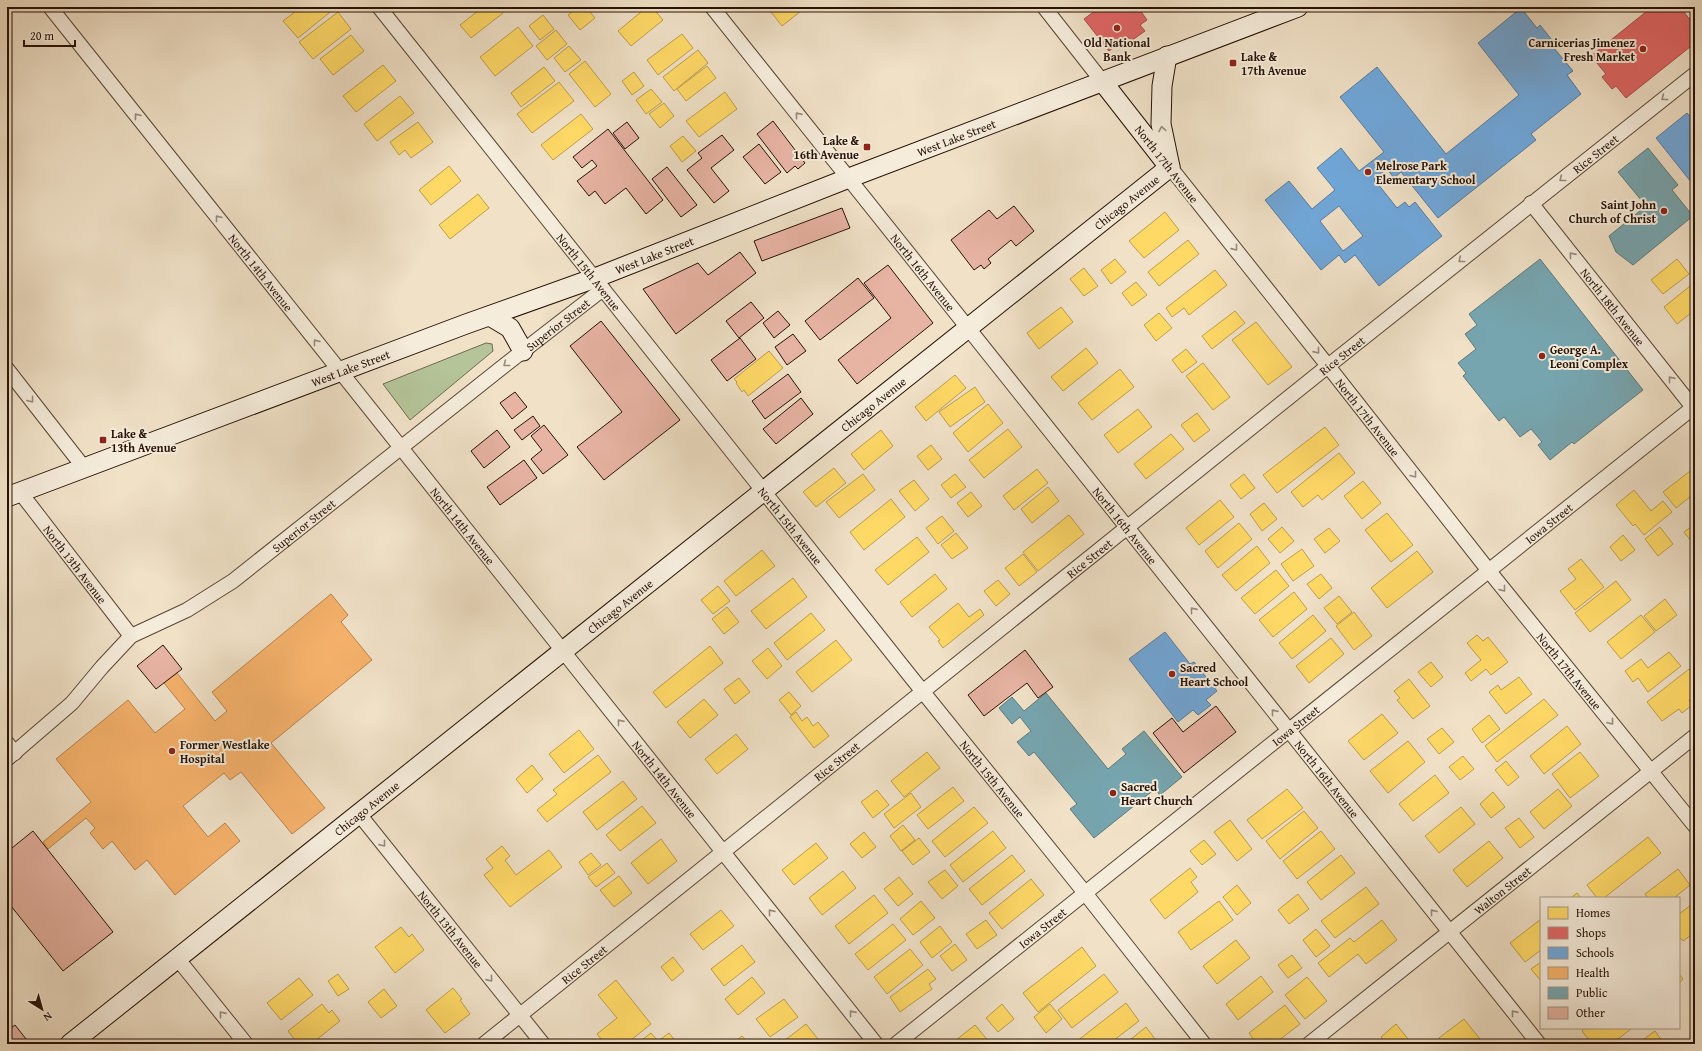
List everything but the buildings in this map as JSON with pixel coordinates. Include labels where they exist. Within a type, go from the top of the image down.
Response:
[{"type":"main road","name":"West Lake Street","points":[[14,495],[215,418],[490,316],[599,284],[849,178],[1298,7]]},
{"type":"main road","points":[[1167,56],[1162,86],[1160,124],[1170,168]]},
{"type":"main road","name":"North 17th Avenue","points":[[1102,81],[1170,168]]},
{"type":"main road","name":"Chicago Avenue","points":[[70,1044],[1170,168]]},
{"type":"main road","points":[[490,316],[510,328],[523,351]]},
{"type":"street","name":"North 14th Avenue","points":[[50,7],[876,1044]]},
{"type":"street","name":"North 15th Avenue","points":[[378,7],[1204,1044]]},
{"type":"street","name":"North 16th Avenue","points":[[712,7],[1538,1044]]},
{"type":"street","name":"North 17th Avenue","points":[[1044,7],[1102,81]]},
{"type":"street","name":"Rice Street","points":[[484,1044],[1328,366],[1695,74]]},
{"type":"street","name":"North 17th Avenue","points":[[1170,168],[1488,570],[1695,826]]},
{"type":"street","name":"North 18th Avenue","points":[[1531,204],[1694,407]]},
{"type":"street","name":"Superior Street","points":[[10,752],[72,703],[102,667],[131,636],[187,610],[233,581],[523,351],[599,284]]},
{"type":"street","points":[[7,370],[85,469]]},
{"type":"street","name":"Iowa Street","points":[[896,1044],[1694,407]]},
{"type":"street","name":"North 13th Avenue","points":[[14,495],[131,636]]},
{"type":"street","name":"Walton Street","points":[[1309,1044],[1695,736]]},
{"type":"street","name":"North 13th Avenue","points":[[359,814],[543,1044]]},
{"type":"street","points":[[177,958],[246,1044]]},
{"type":"green space","points":[[486,343],[492,344],[493,351],[410,420],[383,384]]},
{"type":"place","name":"Old National Bank","points":[[1117,28]]},
{"type":"place","name":"Carnicerias Jimenez Fresh Market","points":[[1643,49]]},
{"type":"place","name":"Lake & 17th Avenue","points":[[1233,63]]},
{"type":"place","name":"Lake & 16th Avenue","points":[[867,147]]},
{"type":"place","name":"Melrose Park Elementary School","points":[[1368,172]]},
{"type":"place","name":"Saint John Church of Christ","points":[[1664,211]]},
{"type":"place","name":"George A. Leoni Complex","points":[[1542,356]]},
{"type":"place","name":"Lake & 13th Avenue","points":[[103,440]]},
{"type":"place","name":"Sacred Heart School","points":[[1172,674]]},
{"type":"place","name":"Former Westlake Hospital","points":[[172,751]]},
{"type":"place","name":"Sacred Heart Church","points":[[1113,793]]}]
